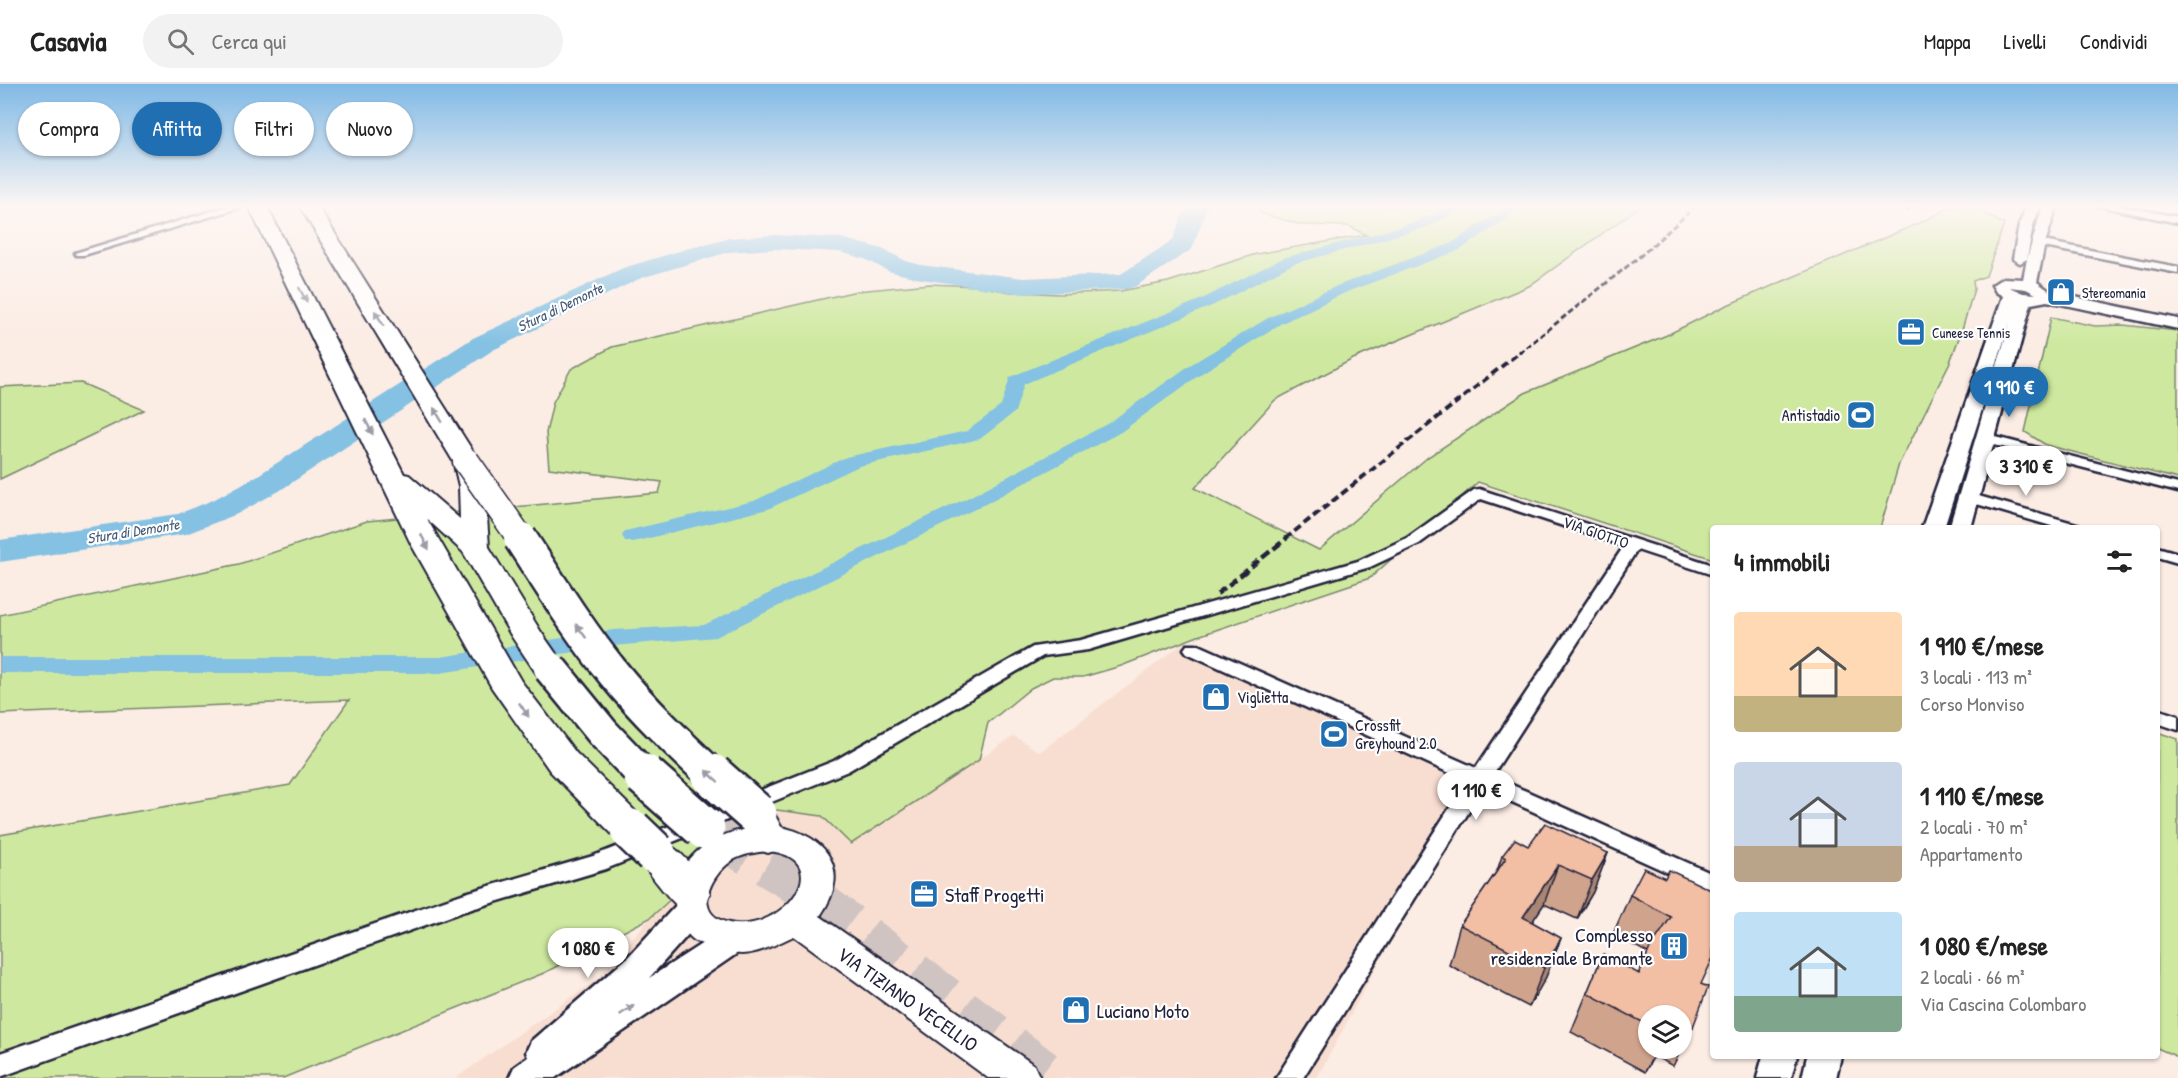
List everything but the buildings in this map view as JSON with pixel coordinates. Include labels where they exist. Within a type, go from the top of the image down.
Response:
[{"type":"highway","points":[[280,251],[391,471],[425,544],[509,688],[532,722],[590,791],[670,868],[690,901]]},
{"type":"highway","points":[[337,251],[466,461],[493,495],[564,608],[633,698],[762,826]]},
{"type":"highway","points":[[466,461],[472,486],[475,547]]},
{"type":"highway","points":[[391,471],[475,547],[528,637],[573,699],[618,751],[704,828]]},
{"type":"main road","points":[[1961,525],[2020,290],[2024,251]]},
{"type":"main road","points":[[1934,525],[2035,251]]},
{"type":"main road","points":[[2020,290],[2039,299],[2046,296],[2178,324]]},
{"type":"main road","points":[[514,1078],[637,969],[690,901],[699,871],[718,854],[742,842],[762,826],[802,847],[813,857],[818,871],[818,887],[811,903],[797,918],[757,938],[734,939],[706,930],[690,901]]},
{"type":"main road","name":"VIA TIZIANO VECELLIO","points":[[797,918],[1020,1078]]},
{"type":"main road","points":[[526,1078],[734,939]]},
{"type":"main road","points":[[1774,1078],[1779,1059]]},
{"type":"main road","points":[[1819,1078],[1823,1059]]},
{"type":"street","points":[[80,253],[85,251]]},
{"type":"street","points":[[2081,251],[2178,270]]},
{"type":"street","points":[[1984,438],[2178,488]]},
{"type":"street","name":"VIA GIOTTO","points":[[0,1065],[462,903],[598,863],[841,766],[1008,666],[1039,651],[1082,646],[1364,564],[1413,541],[1479,493],[1710,569]]},
{"type":"street","points":[[1968,497],[2065,525]]},
{"type":"street","points":[[1289,1078],[1479,780],[1633,545]]},
{"type":"street","points":[[2160,553],[2178,558]]},
{"type":"street","points":[[1192,649],[1710,883]]},
{"type":"street","points":[[2160,717],[2178,723]]},
{"type":"shaded area","points":[[1186,641],[1481,771],[1317,1078],[456,1078],[596,980],[650,918],[769,809],[822,816],[851,844],[1014,736],[1040,752]]},
{"type":"green space","points":[[1271,251],[1577,251],[1529,286],[1353,359],[1275,400],[1195,488],[1319,550],[1428,457],[1525,393],[1667,335],[1725,306],[1853,251],[1995,251],[1986,276],[1973,281],[1974,289],[1950,362],[1899,464],[1881,525],[1710,525],[1710,558],[1478,482],[1370,578],[1198,636],[1121,666],[1083,677],[1053,677],[1031,688],[988,723],[979,760],[851,844],[822,816],[769,809],[650,918],[544,973],[283,1078],[0,1078],[0,835],[290,785],[349,700],[0,714],[0,615],[239,564],[367,521],[659,493],[662,482],[549,468],[546,433],[553,402],[571,369],[612,347],[857,291],[930,284],[1060,294],[1120,291],[1168,282],[1256,254]]},
{"type":"green space","points":[[2051,317],[2095,326],[2123,325],[2178,331],[2178,479],[2046,445],[2025,432]]},
{"type":"green space","points":[[81,383],[144,410],[0,479],[0,387]]},
{"type":"green space","points":[[2160,733],[2178,739],[2178,1057],[2160,1049]]},
{"type":"waterway","name":"Stura di Demonte","points":[[0,551],[186,523],[225,507],[267,484],[483,344],[632,273],[703,251]]},
{"type":"waterway","name":"Stura di Demonte","points":[[864,251],[897,266],[921,272],[1023,286],[1127,281],[1173,251]]},
{"type":"waterway","points":[[633,536],[761,505],[853,461],[973,435],[1009,408],[1016,381],[1208,302],[1288,261],[1324,251]]},
{"type":"waterway","points":[[0,665],[440,665],[613,638],[708,632],[976,501],[1114,428],[1196,369],[1274,321],[1344,288],[1443,251]]},
{"type":"tunnel","points":[[714,834],[792,881],[1054,1078]]},
{"type":"railway","points":[[1519,353],[1646,251]]},
{"type":"railway","points":[[1285,539],[1521,351]]},
{"type":"railway","points":[[1217,594],[1287,538]]},
{"type":"place","name":"Stereomania","points":[[2061,292]]},
{"type":"place","name":"Cuneese Tennis","points":[[1911,332]]},
{"type":"place","name":"Antistadio","points":[[1861,415]]},
{"type":"place","name":"Viglietta","points":[[1216,697]]},
{"type":"place","name":"Crossfit Greyhound 2.0","points":[[1334,734]]},
{"type":"place","name":"Staff Progetti","points":[[924,894]]},
{"type":"place","name":"Complesso residenziale Bramante","points":[[1674,946]]},
{"type":"place","name":"Luciano Moto","points":[[1076,1010]]}]
